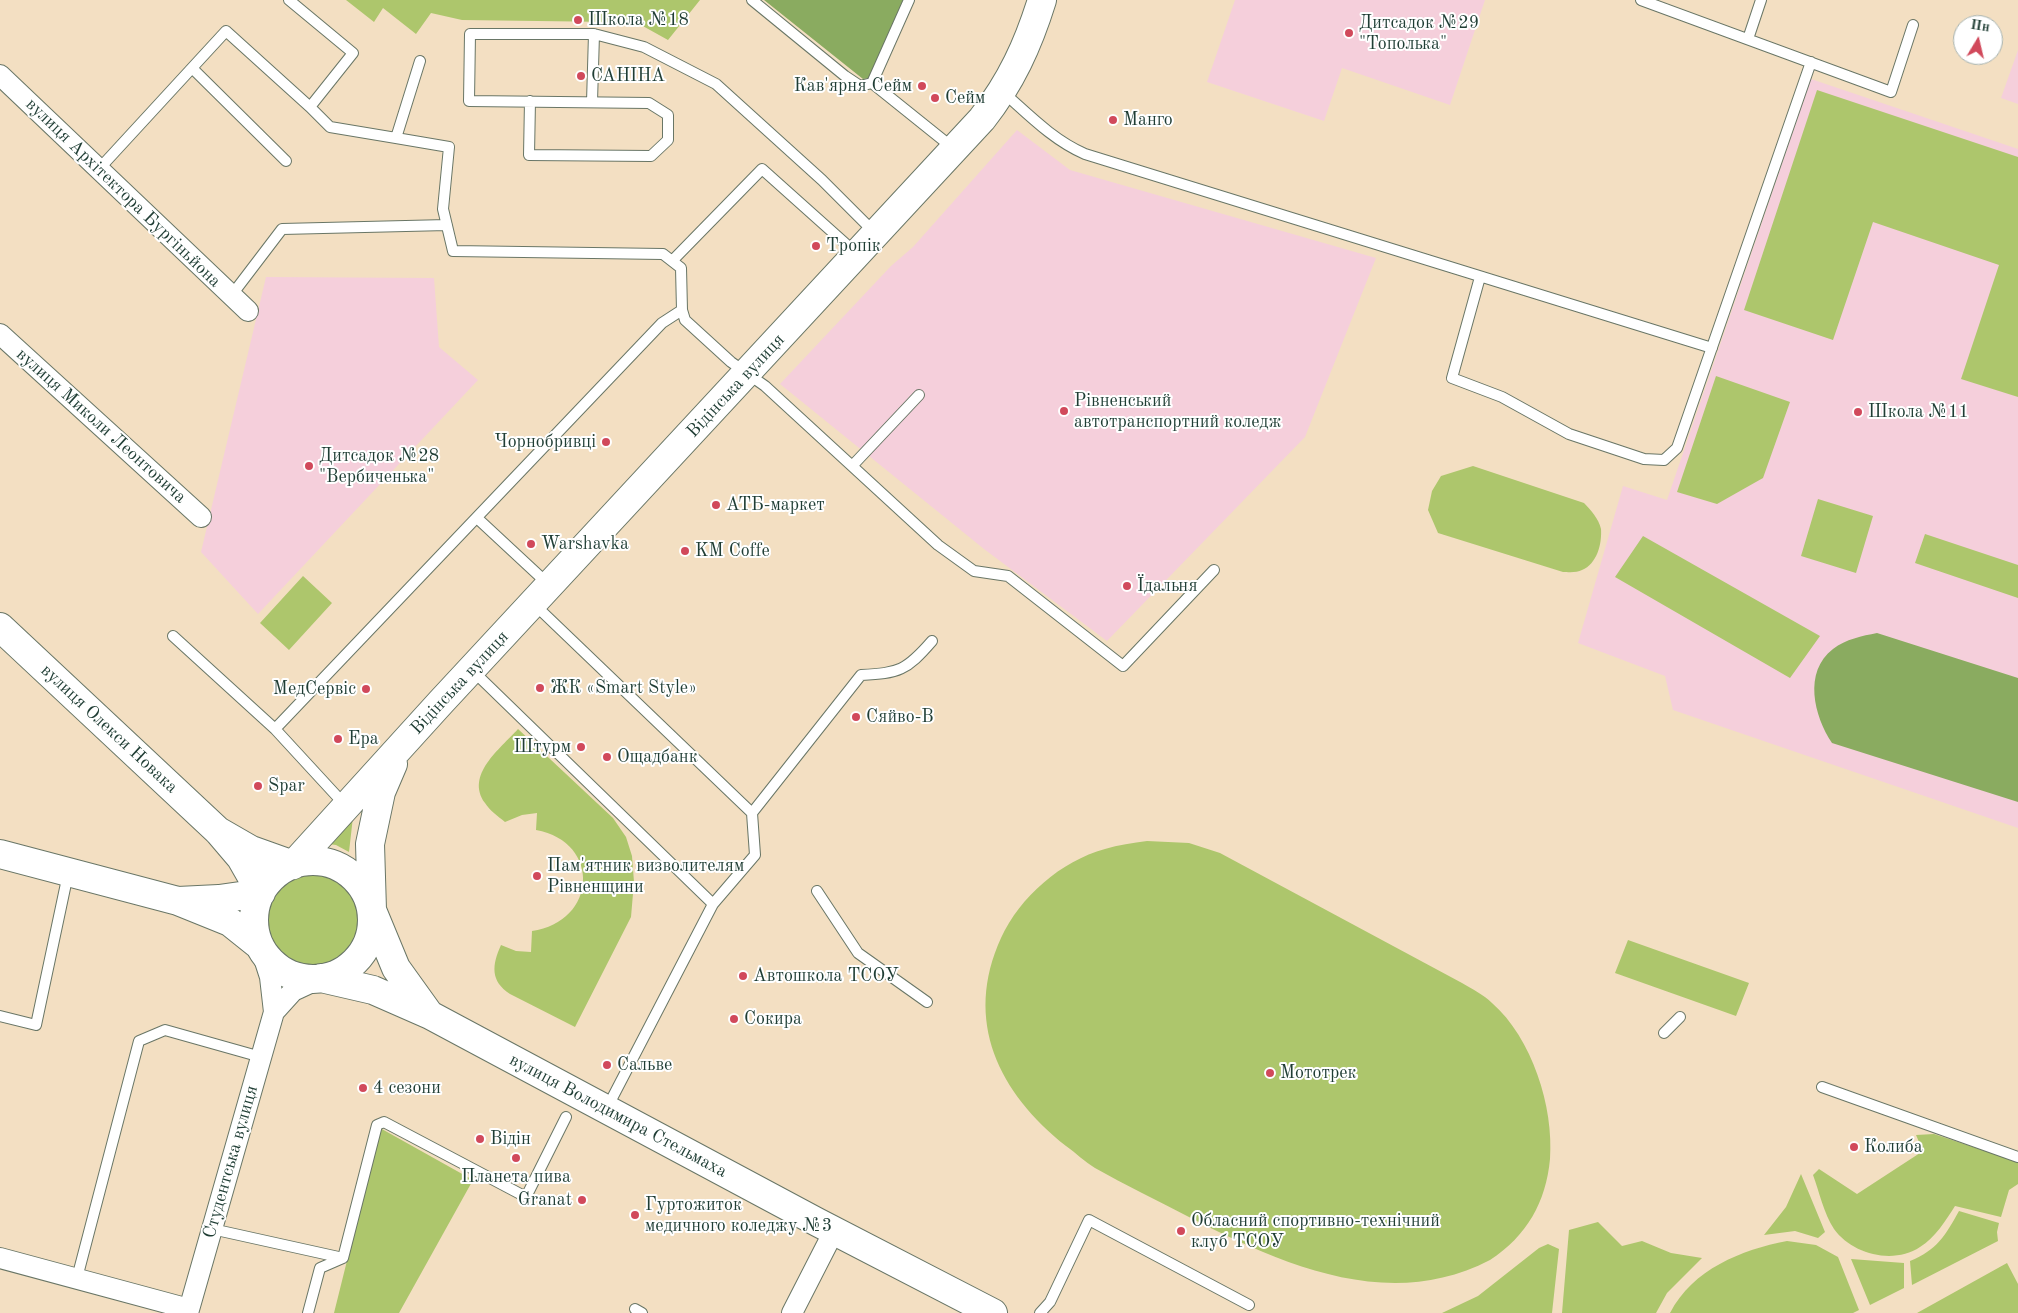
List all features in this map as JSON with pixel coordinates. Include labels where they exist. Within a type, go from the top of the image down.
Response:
[{"type":"main road","name":"Відінська вулиця","points":[[293,864],[955,150],[1003,92],[1024,52],[1042,0]]},
{"type":"main road","name":"вулиця Олекси Новака","points":[[0,627],[218,831],[242,858],[260,893]]},
{"type":"main road","name":"Відінська вулиця","points":[[372,910],[370,844],[381,792],[398,751]]},
{"type":"main road","name":"вулиця Олекси Новака","points":[[218,831],[252,850],[293,864]]},
{"type":"main road","points":[[0,854],[178,901],[230,922],[260,946],[268,958],[286,972],[307,978],[322,978],[339,973],[355,962],[366,947],[372,929],[372,910],[366,894],[357,880],[343,869],[327,863],[310,861],[293,864],[280,871],[260,893],[254,920],[260,946]]},
{"type":"main road","points":[[178,901],[219,899],[260,893]]},
{"type":"main road","name":"вулиця Володимира Стельмаха","points":[[372,910],[396,968],[430,1015]]},
{"type":"main road","name":"вулиця Володимира Стельмаха","points":[[322,978],[374,990],[430,1015],[834,1231],[993,1313]]},
{"type":"street","name":"вулиця Архітектора Бургіньйона","points":[[0,75],[248,311]]},
{"type":"street","name":"вулиця Миколи Леонтовича","points":[[0,334],[201,517]]},
{"type":"street","points":[[260,946],[270,977],[274,1012]]},
{"type":"street","points":[[274,1012],[293,991],[322,978]]},
{"type":"street","name":"Студентська вулиця","points":[[188,1311],[274,1012]]},
{"type":"street","points":[[792,1313],[834,1231]]},
{"type":"street","points":[[0,1258],[77,1278],[188,1311]]},
{"type":"lane","points":[[289,0],[352,52],[310,107]]},
{"type":"lane","points":[[752,0],[860,86],[872,83]]},
{"type":"lane","points":[[872,83],[909,0]]},
{"type":"lane","points":[[1641,0],[1891,92],[1913,25]]},
{"type":"lane","points":[[1748,39],[1761,0]]},
{"type":"lane","points":[[99,169],[226,31],[330,127],[449,147],[444,209],[453,251],[663,254],[680,268],[682,310],[685,320],[747,374],[765,386],[938,545],[974,571],[1008,576],[1123,666],[1214,570]]},
{"type":"lane","points":[[530,101],[529,155],[651,156],[668,140],[668,115],[649,102],[530,101],[469,101],[470,34],[594,34],[644,47],[716,84],[822,180],[877,235]]},
{"type":"lane","points":[[592,102],[594,34]]},
{"type":"lane","points":[[396,138],[420,61]]},
{"type":"lane","points":[[1480,277],[1452,378],[1502,396],[1569,434],[1644,459],[1664,460],[1677,448],[1811,62]]},
{"type":"lane","points":[[192,68],[286,161]]},
{"type":"lane","points":[[872,83],[955,150]]},
{"type":"lane","points":[[1003,92],[1053,136],[1068,147],[1085,154],[1712,348]]},
{"type":"lane","points":[[672,261],[762,169],[858,255]]},
{"type":"lane","points":[[231,296],[282,229],[447,225]]},
{"type":"lane","points":[[275,730],[662,323],[682,310]]},
{"type":"lane","points":[[853,465],[919,395]]},
{"type":"lane","points":[[478,518],[542,595],[752,813],[755,855],[714,904],[606,1109]]},
{"type":"lane","points":[[173,636],[275,730],[346,807]]},
{"type":"lane","points":[[752,813],[861,675],[894,673],[914,662],[932,641]]},
{"type":"lane","points":[[472,669],[714,904]]},
{"type":"lane","points":[[0,1016],[36,1025],[68,873]]},
{"type":"lane","points":[[817,891],[858,953],[927,1002]]},
{"type":"lane","points":[[1664,1033],[1680,1017]]},
{"type":"lane","points":[[77,1278],[139,1041],[165,1030],[261,1057]]},
{"type":"lane","points":[[1822,1087],[2018,1158]]},
{"type":"lane","points":[[343,1258],[377,1125],[384,1122],[526,1197],[566,1117]]},
{"type":"lane","points":[[1040,1313],[1050,1302],[1089,1220],[1249,1305]]},
{"type":"lane","points":[[212,1229],[343,1258]]},
{"type":"lane","points":[[308,1313],[320,1268],[343,1258]]},
{"type":"shaded area","name":"Дитсадок №29 \"Тополька\"","points":[[1235,0],[1485,0],[1450,105],[1342,68],[1324,121],[1207,82]]},
{"type":"shaded area","points":[[2018,50],[2018,104],[2001,98]]},
{"type":"shaded area","name":"Школа №11","points":[[1811,79],[2018,149],[2018,828],[1673,710],[1665,676],[1578,643],[1623,486],[1667,500]]},
{"type":"shaded area","name":"Рівненський автотранспортний коледж","points":[[1017,130],[1070,170],[1376,258],[1305,437],[1107,641],[984,549],[780,384],[891,266],[913,247]]},
{"type":"shaded area","name":"Дитсадок №28 \"Вербиченька\"","points":[[266,277],[434,278],[439,347],[478,380],[258,614],[201,552]]},
{"type":"green space","name":"Школа №18","points":[[346,0],[700,0],[668,40],[641,25],[613,22],[462,20],[431,13],[416,34],[383,8],[374,22]]},
{"type":"green space","points":[[764,0],[905,0],[870,78],[863,79]]},
{"type":"green space","points":[[1817,90],[2018,157],[2018,397],[1961,379],[1999,265],[1873,222],[1833,340],[1744,310]]},
{"type":"green space","points":[[1716,376],[1790,402],[1763,478],[1717,504],[1677,492]]},
{"type":"green space","points":[[1473,466],[1584,503],[1596,518],[1601,529],[1601,541],[1595,558],[1587,567],[1580,571],[1563,572],[1438,533],[1428,510],[1432,491],[1441,476]]},
{"type":"green space","points":[[1818,499],[1873,516],[1856,573],[1801,556]]},
{"type":"green space","points":[[1925,534],[2018,565],[2018,598],[1915,563]]},
{"type":"green space","points":[[1643,536],[1820,636],[1790,678],[1615,577]]},
{"type":"green space","points":[[303,576],[332,603],[289,650],[260,623]]},
{"type":"green space","points":[[1877,633],[2018,678],[2018,802],[1832,743],[1820,720],[1816,707],[1815,682],[1818,670],[1824,659],[1833,649],[1854,638]]},
{"type":"green space","points":[[518,729],[613,818],[626,837],[632,856],[634,882],[631,917],[575,1027],[510,994],[499,984],[496,978],[496,959],[501,945],[516,951],[531,952],[532,931],[554,925],[569,913],[579,898],[583,882],[581,865],[572,850],[557,837],[536,830],[537,813],[522,815],[505,822],[489,808],[480,793],[479,782],[487,763]]},
{"type":"green space","points":[[354,808],[349,852],[336,845],[321,843]]},
{"type":"green space","name":"Мототрек","points":[[1147,841],[1189,843],[1220,853],[1462,983],[1485,997],[1506,1018],[1529,1054],[1538,1075],[1548,1118],[1550,1159],[1548,1175],[1539,1204],[1524,1229],[1503,1251],[1490,1260],[1452,1275],[1413,1282],[1374,1282],[1336,1276],[1297,1265],[1223,1234],[1095,1168],[1042,1125],[1022,1103],[1006,1079],[994,1053],[987,1026],[986,998],[990,969],[1001,938],[1019,908],[1031,895],[1073,862],[1115,846]]},
{"type":"green space","points":[[314,872],[332,876],[348,886],[358,902],[362,920],[358,938],[348,954],[332,964],[314,968],[296,964],[280,954],[270,938],[266,920],[270,902],[280,886],[296,876]]},
{"type":"green space","points":[[1628,940],[1749,983],[1736,1016],[1615,973]]},
{"type":"green space","points":[[380,1128],[473,1180],[399,1313],[334,1313]]},
{"type":"green space","points":[[1934,1134],[2018,1162],[2018,1184],[2009,1190],[2001,1217],[1955,1206],[1931,1239],[1920,1247],[1898,1255],[1874,1254],[1851,1245],[1842,1238],[1834,1229],[1827,1216],[1813,1175],[1819,1169],[1857,1194],[1923,1151],[1916,1135]]},
{"type":"green space","points":[[1801,1174],[1825,1232],[1818,1238],[1795,1231],[1764,1235],[1786,1207]]},
{"type":"green space","points":[[1959,1211],[1999,1223],[1998,1241],[1912,1285],[1910,1261],[1934,1247]]},
{"type":"green space","points":[[1598,1222],[1622,1246],[1642,1241],[1671,1253],[1702,1258],[1667,1293],[1656,1313],[1562,1313],[1569,1230]]},
{"type":"green space","points":[[1787,1241],[1816,1245],[1838,1257],[1859,1310],[1853,1313],[1670,1313],[1692,1284],[1705,1273],[1736,1256]]},
{"type":"green space","points":[[1548,1244],[1559,1249],[1552,1313],[1442,1313],[1478,1296],[1539,1248]]},
{"type":"green space","points":[[1851,1259],[1904,1263],[1904,1288],[1870,1305]]},
{"type":"green space","points":[[2007,1263],[2018,1284],[2018,1313],[1917,1313]]},
{"type":"place","name":"Школа №18","points":[[578,20]]},
{"type":"place","name":"Дитсадок №29 \"Тополька\"","points":[[1349,33]]},
{"type":"place","name":"САНІНА","points":[[581,76]]},
{"type":"place","name":"Кав'ярня Сейм","points":[[922,86]]},
{"type":"place","name":"Сейм","points":[[935,98]]},
{"type":"place","name":"Манго","points":[[1113,120]]},
{"type":"place","name":"Тропік","points":[[816,246]]},
{"type":"place","name":"Рівненський автотранспортний коледж","points":[[1064,411]]},
{"type":"place","name":"Школа №11","points":[[1858,412]]},
{"type":"place","name":"Чорнобривці","points":[[606,442]]},
{"type":"place","name":"Дитсадок №28 \"Вербиченька\"","points":[[309,466]]},
{"type":"place","name":"АТБ-маркет","points":[[716,505]]},
{"type":"place","name":"Warshavka","points":[[531,544]]},
{"type":"place","name":"KM Coffe","points":[[685,551]]},
{"type":"place","name":"Їдальня","points":[[1127,586]]},
{"type":"place","name":"ЖК «Smart Style»","points":[[540,688]]},
{"type":"place","name":"МедСервіс","points":[[366,689]]},
{"type":"place","name":"Сяйво-В","points":[[856,717]]},
{"type":"place","name":"Ера","points":[[338,739]]},
{"type":"place","name":"Штурм","points":[[581,747]]},
{"type":"place","name":"Ощадбанк","points":[[607,757]]},
{"type":"place","name":"Spar","points":[[258,786]]},
{"type":"place","name":"Пам'ятник визволителям Рівненщини","points":[[537,876]]},
{"type":"place","name":"Автошкола ТСОУ","points":[[743,976]]},
{"type":"place","name":"Сокира","points":[[734,1019]]},
{"type":"place","name":"Сальве","points":[[607,1065]]},
{"type":"place","name":"Мототрек","points":[[1270,1073]]},
{"type":"place","name":"4 сезони","points":[[363,1088]]},
{"type":"place","name":"Відін","points":[[480,1139]]},
{"type":"place","name":"Колиба","points":[[1854,1147]]},
{"type":"place","name":"Планета пива","points":[[516,1158]]},
{"type":"place","name":"Granat","points":[[582,1200]]},
{"type":"place","name":"Гуртожиток медичного коледжу №3","points":[[635,1215]]},
{"type":"place","name":"Обласний спортивно-технічний клуб ТСОУ","points":[[1181,1231]]}]
